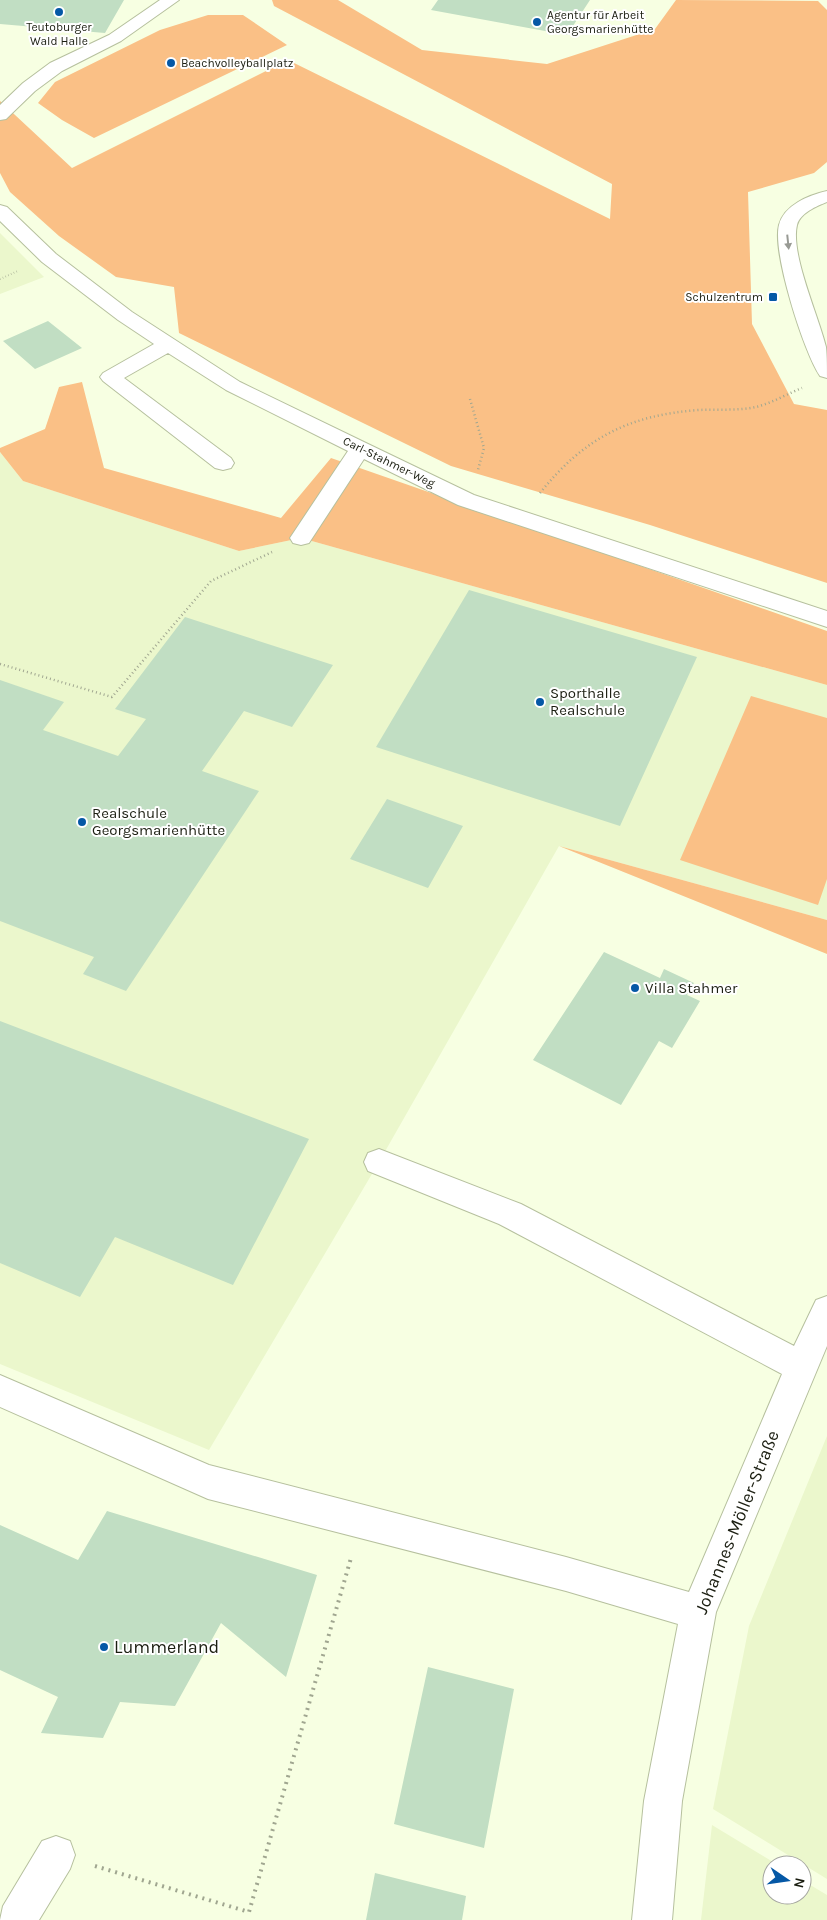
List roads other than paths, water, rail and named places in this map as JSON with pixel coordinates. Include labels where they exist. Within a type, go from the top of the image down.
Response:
[{"type":"street","points":[[0,115],[29,87],[56,67],[115,38],[171,0]]},
{"type":"street","points":[[826,199],[797,211],[787,226],[787,244],[800,298],[827,372]]},
{"type":"street","name":"Carl-Stahmer-Weg","points":[[0,211],[49,258],[125,316],[233,386],[360,449],[466,500],[827,619]]},
{"type":"street","points":[[169,344],[110,378],[224,464]]},
{"type":"street","points":[[301,538],[360,449]]},
{"type":"street","points":[[379,1162],[510,1214],[801,1367]]},
{"type":"street","name":"Johannes-Möller-Straße","points":[[652,1920],[663,1801],[698,1612],[801,1367],[827,1311]]},
{"type":"street","points":[[0,1391],[208,1482],[566,1574],[698,1612]]},
{"type":"street","points":[[17,1920],[56,1855]]},
{"type":"place","name":"Teutoburger Wald Halle","points":[[59,12]]},
{"type":"place","name":"Agentur für Arbeit Georgsmarienhütte","points":[[537,22]]},
{"type":"place","name":"Beachvolleyballplatz","points":[[171,63]]},
{"type":"place","name":"Schulzentrum","points":[[773,297]]},
{"type":"place","name":"Sporthalle Realschule","points":[[540,702]]},
{"type":"place","name":"Realschule Georgsmarienhütte","points":[[82,822]]},
{"type":"place","name":"Villa Stahmer","points":[[635,988]]},
{"type":"place","name":"Lummerland","points":[[104,1647]]}]
